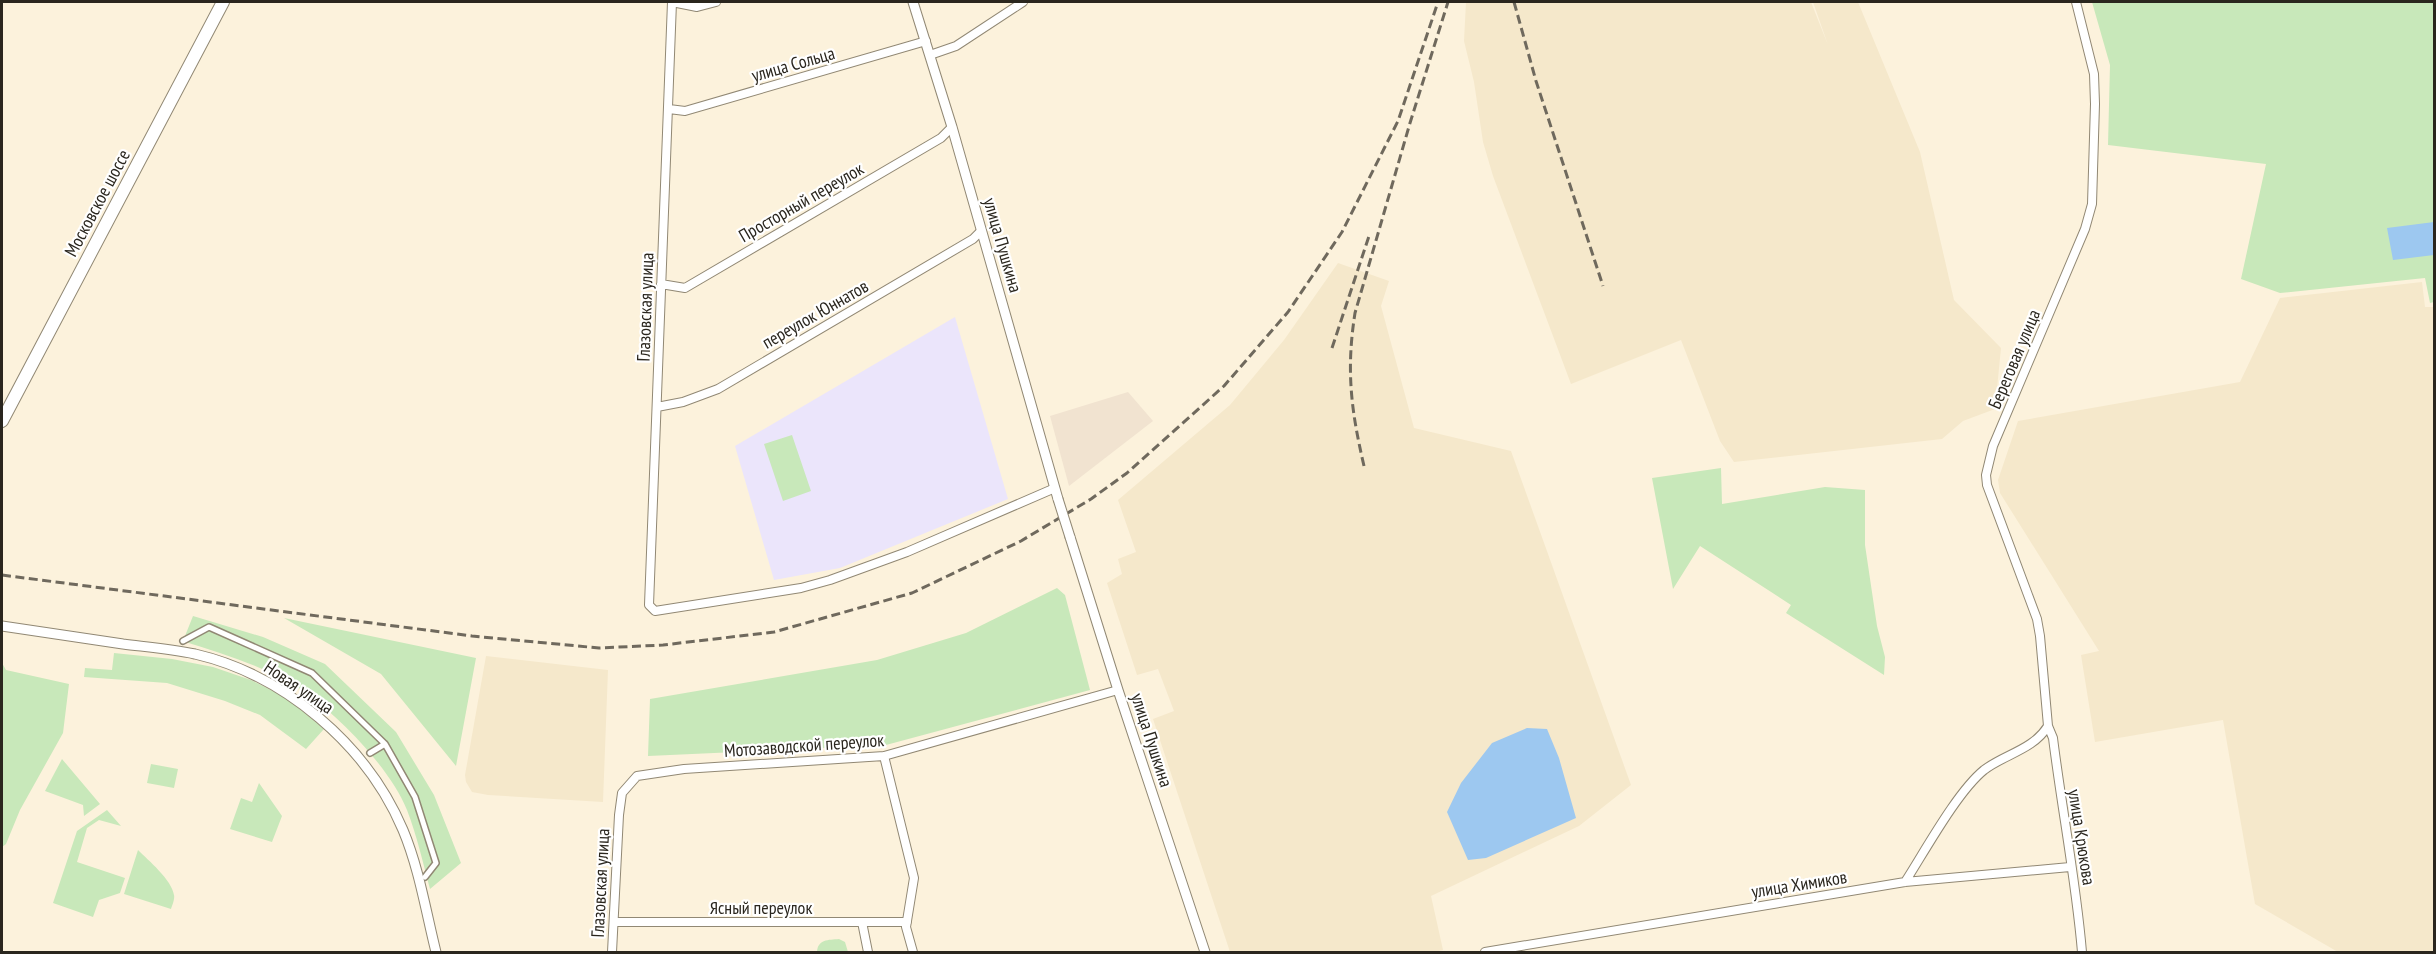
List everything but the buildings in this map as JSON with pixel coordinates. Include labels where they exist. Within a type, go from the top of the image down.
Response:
[{"type":"main road","name":"Московское шоссе","points":[[2,421],[223,2]]},
{"type":"street","points":[[672,2],[697,7],[716,2]]},
{"type":"street","name":"Глазовская улица","points":[[672,2],[649,604],[655,611],[801,588],[830,580],[907,552],[1055,488]]},
{"type":"street","name":"улица Пушкина","points":[[913,2],[952,127],[1058,499],[1118,690],[1205,952]]},
{"type":"street","points":[[930,55],[956,46],[1023,2]]},
{"type":"street","name":"Береговая улица","points":[[2048,726],[2037,620],[1990,497],[1986,475],[1993,446],[2081,239],[2092,204],[2094,74],[2076,2]]},
{"type":"street","name":"улица Сольца","points":[[669,109],[686,111],[926,41]]},
{"type":"street","name":"Просторный переулок","points":[[661,284],[685,288],[941,138],[952,127]]},
{"type":"street","name":"переулок Юннатов","points":[[657,407],[683,402],[718,389],[973,239],[981,231]]},
{"type":"street","name":"Новая улица","points":[[2,626],[196,654],[254,675],[310,711],[347,746],[388,800],[410,852],[436,952]]},
{"type":"street","points":[[183,641],[209,627],[312,673],[385,744],[415,797],[436,863],[425,877]]},
{"type":"street","name":"Мотозаводской переулок","points":[[619,815],[622,793],[637,776],[684,769],[884,756],[1118,690]]},
{"type":"street","points":[[1905,882],[1968,786],[1986,769],[2042,736],[2048,726]]},
{"type":"street","name":"улица Крюкова","points":[[2048,726],[2053,738],[2070,867],[2078,903],[2082,952]]},
{"type":"street","points":[[370,753],[385,744]]},
{"type":"street","points":[[884,756],[914,878],[907,922],[913,952]]},
{"type":"street","name":"Глазовская улица","points":[[612,952],[619,815]]},
{"type":"street","name":"улица Химиков","points":[[1485,952],[1905,882],[2070,867]]},
{"type":"street","name":"Ясный переулок","points":[[614,922],[907,922]]},
{"type":"street","points":[[862,922],[868,952]]},
{"type":"shaded area","points":[[1466,2],[1811,2],[1828,45],[1813,2],[1858,2],[1920,152],[1954,300],[2001,348],[1995,409],[1963,421],[1942,439],[1734,462],[1720,441],[1681,340],[1571,384],[1493,176],[1483,142],[1474,82],[1464,41]]},
{"type":"shaded area","points":[[1338,263],[1389,281],[1381,306],[1414,428],[1511,451],[1631,785],[1579,826],[1431,896],[1443,950],[1434,952],[1230,952],[1153,719],[1174,711],[1158,669],[1137,675],[1107,583],[1122,574],[1118,559],[1136,552],[1118,500],[1230,405],[1284,340]]},
{"type":"shaded area","points":[[2422,282],[2425,307],[2434,307],[2434,952],[2338,952],[2255,904],[2223,720],[2095,742],[2081,655],[2099,651],[2000,493],[1998,480],[2018,421],[2240,382],[2280,298]]},
{"type":"shaded area","points":[[955,317],[1008,499],[840,568],[774,580],[735,446]]},
{"type":"shaded area","points":[[1128,392],[1153,421],[1069,486],[1050,416]]},
{"type":"shaded area","points":[[486,656],[608,670],[603,802],[472,792],[465,775]]},
{"type":"green space","points":[[2092,2],[2434,2],[2434,302],[2430,303],[2425,278],[2280,293],[2241,279],[2266,164],[2108,145],[2110,65]]},
{"type":"green space","points":[[792,435],[811,491],[783,501],[764,444]]},
{"type":"green space","points":[[1721,468],[1722,504],[1825,487],[1865,490],[1865,545],[1877,626],[1885,657],[1884,675],[1786,613],[1791,605],[1700,546],[1673,589],[1652,478]]},
{"type":"green space","points":[[1057,588],[1065,595],[1090,690],[886,745],[648,756],[650,699],[877,660],[966,633]]},
{"type":"green space","points":[[193,616],[263,637],[325,664],[396,732],[434,795],[461,863],[430,889],[407,810],[389,777],[376,760],[347,728],[302,690],[275,674],[183,641]]},
{"type":"green space","points":[[284,618],[476,658],[456,766],[381,674]]},
{"type":"green space","points":[[114,653],[172,659],[213,667],[251,680],[287,698],[324,729],[306,749],[260,715],[225,701],[167,683],[84,677],[85,668],[112,670]]},
{"type":"green space","points":[[2,663],[6,670],[69,684],[63,733],[20,810],[6,844],[2,847]]},
{"type":"green space","points":[[62,759],[100,804],[84,816],[83,805],[45,791]]},
{"type":"green space","points":[[151,764],[178,769],[174,788],[147,783]]},
{"type":"green space","points":[[259,783],[282,816],[272,842],[230,829],[241,798],[252,802]]},
{"type":"green space","points":[[107,810],[121,826],[99,820],[87,828],[77,862],[125,878],[120,893],[99,900],[93,917],[53,903],[77,831]]},
{"type":"green space","points":[[138,850],[169,883],[174,897],[171,909],[124,894]]},
{"type":"green space","points":[[839,939],[845,942],[848,952],[817,952],[822,942]]},
{"type":"water","points":[[2434,222],[2434,255],[2393,260],[2387,228]]},
{"type":"water","points":[[1527,728],[1547,729],[1559,758],[1576,818],[1486,858],[1468,860],[1447,812],[1461,783],[1492,743]]},
{"type":"railway","points":[[2,575],[472,636],[599,648],[663,645],[774,632],[912,593],[1021,541],[1091,499],[1127,473],[1224,386],[1288,312],[1342,232],[1398,121],[1438,2]]},
{"type":"railway","points":[[1364,466],[1351,390],[1350,372],[1355,313],[1448,2]]},
{"type":"railway","points":[[1514,2],[1536,81],[1603,286]]},
{"type":"railway","points":[[1332,348],[1370,233]]}]
